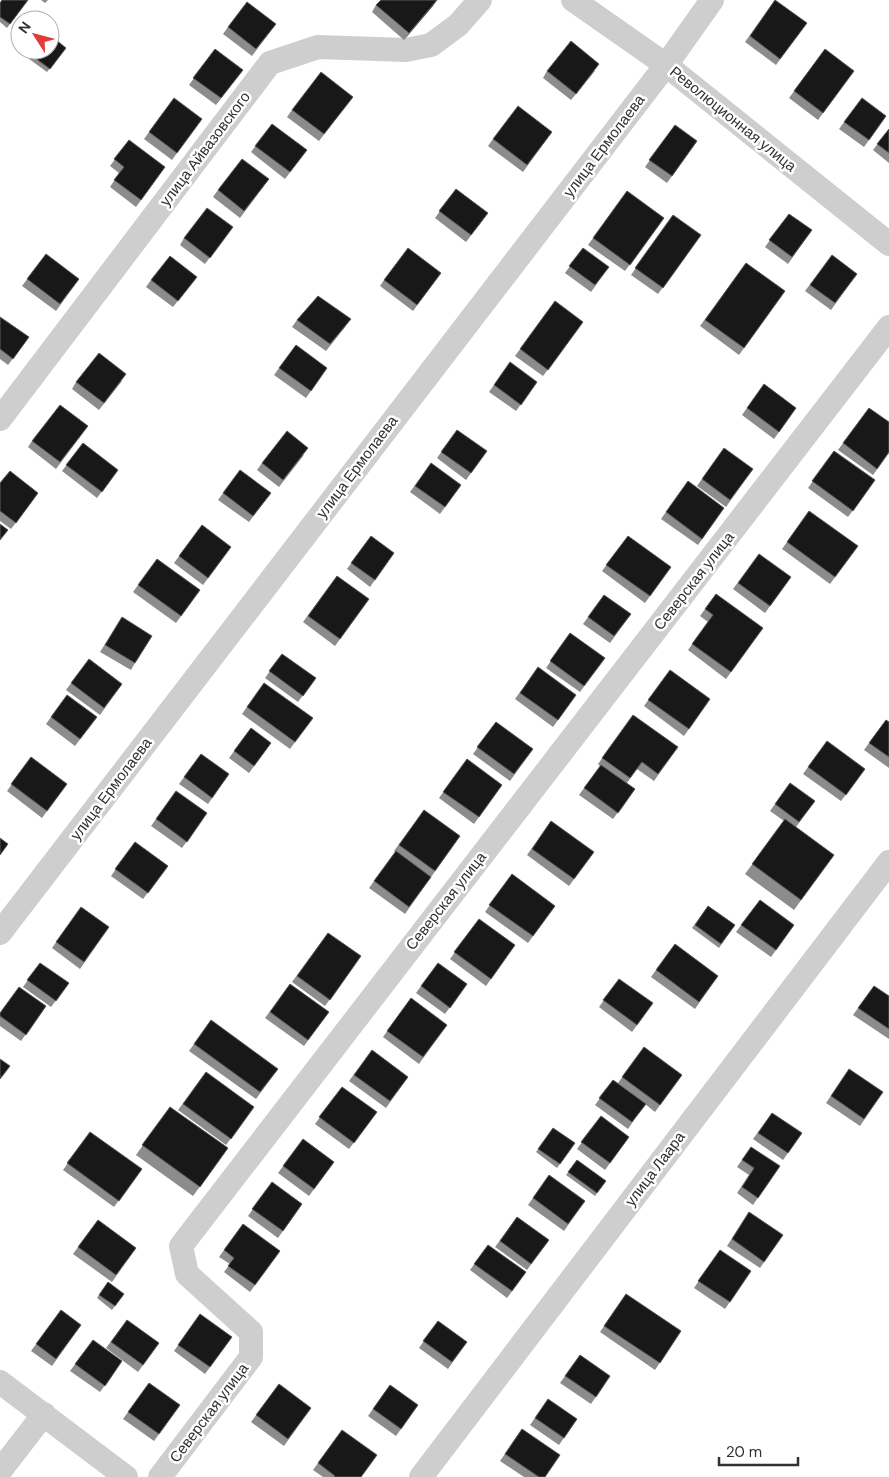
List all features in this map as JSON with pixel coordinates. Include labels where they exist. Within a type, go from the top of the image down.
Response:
[{"type":"street","name":"улица Айвазовского","points":[[0,419],[270,63],[318,47],[406,50],[431,44],[458,25],[480,0]]},
{"type":"street","name":"Революционная улица","points":[[573,0],[666,65],[889,244]]},
{"type":"street","name":"улица Ермолаева","points":[[0,933],[666,65],[712,0]]},
{"type":"street","name":"Северская улица","points":[[160,1477],[251,1357],[251,1332],[187,1274],[181,1246],[889,327]]},
{"type":"street","name":"улица Лаара","points":[[421,1477],[889,862]]},
{"type":"street","points":[[0,1382],[126,1477]]},
{"type":"street","points":[[0,1471],[44,1414]]},
{"type":"building","points":[[2,0],[28,0],[20,10],[10,10],[10,24],[0,17],[0,3]]},
{"type":"building","points":[[381,0],[437,0],[409,33],[376,5]]},
{"type":"building","points":[[775,0],[807,23],[780,59],[750,36]]},
{"type":"building","points":[[247,2],[276,24],[256,49],[228,27]]},
{"type":"building","points":[[571,41],[599,64],[576,94],[547,71]]},
{"type":"building","points":[[60,43],[66,48],[60,56]]},
{"type":"building","points":[[215,49],[243,70],[221,98],[193,78]]},
{"type":"building","points":[[825,49],[854,71],[823,113],[794,91]]},
{"type":"building","points":[[38,60],[57,60],[50,69]]},
{"type":"building","points":[[321,72],[353,97],[324,134],[292,110]]},
{"type":"building","points":[[174,98],[202,119],[177,153],[149,132]]},
{"type":"building","points":[[862,98],[886,116],[869,140],[844,122]]},
{"type":"building","points":[[518,106],[552,132],[527,165],[493,139]]},
{"type":"building","points":[[272,124],[307,150],[290,172],[255,146]]},
{"type":"building","points":[[675,125],[697,141],[672,176],[649,160]]},
{"type":"building","points":[[889,129],[889,153],[877,144]]},
{"type":"building","points":[[129,140],[165,167],[141,200],[114,180],[124,167],[114,159]]},
{"type":"building","points":[[242,159],[269,179],[244,211],[218,190]]},
{"type":"building","points":[[456,189],[488,213],[471,235],[439,211]]},
{"type":"building","points":[[627,191],[664,218],[630,265],[593,238]]},
{"type":"building","points":[[207,208],[233,227],[210,258],[184,238]]},
{"type":"building","points":[[789,214],[812,230],[792,257],[769,240]]},
{"type":"building","points":[[673,215],[701,235],[663,288],[635,268]]},
{"type":"building","points":[[408,248],[441,273],[417,305],[384,280]]},
{"type":"building","points":[[583,248],[609,267],[595,285],[569,266]]},
{"type":"building","points":[[46,254],[79,279],[60,304],[27,279]]},
{"type":"building","points":[[832,255],[857,274],[835,303],[810,285]]},
{"type":"building","points":[[170,256],[197,277],[178,301],[151,280]]},
{"type":"building","points":[[746,263],[785,291],[744,348],[705,320]]},
{"type":"building","points":[[318,296],[351,319],[330,344],[297,320]]},
{"type":"building","points":[[555,301],[583,322],[548,370],[520,349]]},
{"type":"building","points":[[0,317],[29,337],[13,359],[0,349]]},
{"type":"building","points":[[296,345],[327,368],[311,391],[279,368]]},
{"type":"building","points":[[99,353],[126,374],[104,403],[76,382]]},
{"type":"building","points":[[510,362],[537,382],[521,405],[494,385]]},
{"type":"building","points":[[764,384],[796,408],[779,432],[747,408]]},
{"type":"building","points":[[60,405],[88,426],[60,462],[32,441]]},
{"type":"building","points":[[869,408],[889,422],[889,452],[877,469],[843,443]]},
{"type":"building","points":[[457,430],[487,451],[471,473],[441,452]]},
{"type":"building","points":[[287,431],[308,448],[283,480],[262,463]]},
{"type":"building","points":[[83,443],[118,470],[102,492],[66,465]]},
{"type":"building","points":[[724,448],[753,469],[730,500],[702,479]]},
{"type":"building","points":[[834,451],[875,480],[853,511],[812,481]]},
{"type":"building","points":[[431,463],[461,485],[445,507],[415,486]]},
{"type":"building","points":[[240,470],[271,493],[253,516],[223,493]]},
{"type":"building","points":[[10,471],[38,493],[16,523],[0,511],[0,483]]},
{"type":"building","points":[[688,481],[724,508],[702,539],[666,512]]},
{"type":"building","points":[[809,511],[858,546],[835,577],[787,542]]},
{"type":"building","points":[[0,524],[8,530],[0,540]]},
{"type":"building","points":[[202,525],[231,547],[208,578],[179,556]]},
{"type":"building","points":[[371,536],[394,553],[375,580],[351,563]]},
{"type":"building","points":[[628,536],[671,567],[650,596],[606,565]]},
{"type":"building","points":[[759,554],[791,577],[770,606],[738,583]]},
{"type":"building","points":[[157,559],[200,590],[181,616],[138,585]]},
{"type":"building","points":[[337,576],[369,599],[340,639],[308,616]]},
{"type":"building","points":[[716,594],[763,628],[731,672],[692,644],[713,615],[705,609]]},
{"type":"building","points":[[604,595],[631,614],[614,636],[588,617]]},
{"type":"building","points":[[122,617],[152,636],[135,663],[105,645]]},
{"type":"building","points":[[570,633],[605,658],[584,686],[550,661]]},
{"type":"building","points":[[282,654],[316,678],[303,696],[269,671]]},
{"type":"building","points":[[89,659],[122,684],[104,708],[71,683]]},
{"type":"building","points":[[538,667],[576,695],[558,720],[520,693]]},
{"type":"building","points":[[670,670],[710,699],[689,729],[648,700]]},
{"type":"building","points":[[264,683],[313,718],[295,742],[247,707]]},
{"type":"building","points":[[67,695],[97,717],[80,739],[51,717]]},
{"type":"building","points":[[633,715],[678,747],[658,774],[642,762],[630,778],[602,758]]},
{"type":"building","points":[[886,720],[889,722],[889,757],[869,743]]},
{"type":"building","points":[[496,722],[533,749],[514,774],[477,747]]},
{"type":"building","points":[[251,728],[271,743],[254,766],[234,751]]},
{"type":"building","points":[[827,741],[865,769],[846,795],[808,767]]},
{"type":"building","points":[[201,754],[229,774],[212,798],[184,777]]},
{"type":"building","points":[[31,757],[67,784],[47,811],[11,784]]},
{"type":"building","points":[[467,759],[502,785],[479,817],[443,792]]},
{"type":"building","points":[[601,765],[635,789],[618,813],[584,788]]},
{"type":"building","points":[[790,783],[815,801],[799,822],[775,804]]},
{"type":"building","points":[[176,791],[207,813],[187,842],[156,819]]},
{"type":"building","points":[[424,810],[460,836],[435,871],[399,845]]},
{"type":"building","points":[[785,819],[834,855],[801,900],[752,864]]},
{"type":"building","points":[[551,821],[594,852],[574,879],[532,849]]},
{"type":"building","points":[[0,838],[8,844],[0,855]]},
{"type":"building","points":[[135,842],[168,866],[148,893],[115,869]]},
{"type":"building","points":[[396,851],[431,877],[409,907],[374,881]]},
{"type":"building","points":[[512,874],[555,906],[533,936],[489,905]]},
{"type":"building","points":[[760,900],[794,925],[776,950],[741,925]]},
{"type":"building","points":[[708,906],[735,925],[721,944],[695,925]]},
{"type":"building","points":[[81,907],[109,927],[84,962],[56,942]]},
{"type":"building","points":[[479,919],[515,945],[491,979],[454,952]]},
{"type":"building","points":[[328,933],[361,956],[330,1000],[297,976]]},
{"type":"building","points":[[675,944],[718,976],[699,1002],[656,970]]},
{"type":"building","points":[[40,963],[69,983],[56,1001],[27,980]]},
{"type":"building","points":[[438,963],[467,984],[450,1008],[421,986]]},
{"type":"building","points":[[619,979],[653,1003],[637,1025],[603,1000]]},
{"type":"building","points":[[290,984],[329,1012],[308,1040],[270,1012]]},
{"type":"building","points":[[874,986],[889,996],[889,1029],[858,1008]]},
{"type":"building","points":[[19,987],[46,1006],[26,1035],[0,1016],[0,1013]]},
{"type":"building","points":[[411,998],[447,1025],[423,1057],[387,1031]]},
{"type":"building","points":[[211,1020],[278,1069],[260,1092],[194,1044]]},
{"type":"building","points":[[644,1047],[682,1075],[660,1105],[622,1077]]},
{"type":"building","points":[[372,1050],[408,1077],[390,1101],[354,1075]]},
{"type":"building","points":[[0,1059],[10,1066],[0,1079]]},
{"type":"building","points":[[849,1069],[883,1092],[864,1119],[831,1096]]},
{"type":"building","points":[[206,1072],[254,1107],[231,1139],[183,1104]]},
{"type":"building","points":[[613,1080],[646,1104],[632,1122],[599,1098]]},
{"type":"building","points":[[342,1087],[377,1112],[354,1143],[319,1117]]},
{"type":"building","points":[[170,1107],[228,1148],[200,1187],[142,1145]]},
{"type":"building","points":[[772,1113],[802,1133],[788,1153],[758,1133]]},
{"type":"building","points":[[601,1116],[629,1137],[610,1163],[581,1142]]},
{"type":"building","points":[[553,1128],[575,1143],[560,1164],[538,1149]]},
{"type":"building","points":[[90,1132],[142,1169],[119,1201],[67,1163]]},
{"type":"building","points":[[303,1139],[334,1162],[314,1189],[283,1166]]},
{"type":"building","points":[[751,1147],[780,1166],[758,1198],[742,1187],[754,1168],[742,1160]]},
{"type":"building","points":[[577,1160],[606,1181],[597,1193],[568,1172]]},
{"type":"building","points":[[549,1175],[585,1201],[568,1224],[533,1198]]},
{"type":"building","points":[[272,1182],[302,1204],[283,1231],[252,1209]]},
{"type":"building","points":[[749,1212],[783,1235],[764,1262],[732,1239]]},
{"type":"building","points":[[517,1217],[549,1240],[531,1264],[500,1241]]},
{"type":"building","points":[[98,1220],[136,1248],[116,1275],[78,1247]]},
{"type":"building","points":[[243,1224],[280,1251],[255,1285],[228,1266],[234,1258],[224,1250]]},
{"type":"building","points":[[488,1245],[526,1272],[512,1291],[474,1264]]},
{"type":"building","points":[[720,1250],[751,1271],[730,1302],[698,1281]]},
{"type":"building","points":[[108,1282],[124,1294],[115,1306],[99,1295]]},
{"type":"building","points":[[626,1294],[681,1331],[660,1363],[604,1326]]},
{"type":"building","points":[[61,1310],[81,1325],[56,1359],[36,1344]]},
{"type":"building","points":[[200,1314],[232,1337],[210,1367],[178,1345]]},
{"type":"building","points":[[127,1320],[159,1343],[143,1365],[111,1342]]},
{"type":"building","points":[[438,1321],[467,1342],[452,1362],[423,1341]]},
{"type":"building","points":[[93,1340],[122,1361],[105,1386],[75,1364]]},
{"type":"building","points":[[580,1355],[610,1376],[596,1397],[565,1376]]},
{"type":"building","points":[[149,1383],[180,1405],[159,1434],[128,1412]]},
{"type":"building","points":[[279,1384],[311,1408],[288,1439],[256,1415]]},
{"type":"building","points":[[390,1385],[418,1405],[401,1429],[373,1409]]},
{"type":"building","points":[[548,1399],[577,1419],[564,1438],[535,1418]]},
{"type":"building","points":[[522,1429],[560,1455],[545,1477],[539,1477],[505,1454]]},
{"type":"building","points":[[342,1430],[377,1455],[361,1477],[334,1477],[318,1463]]}]
